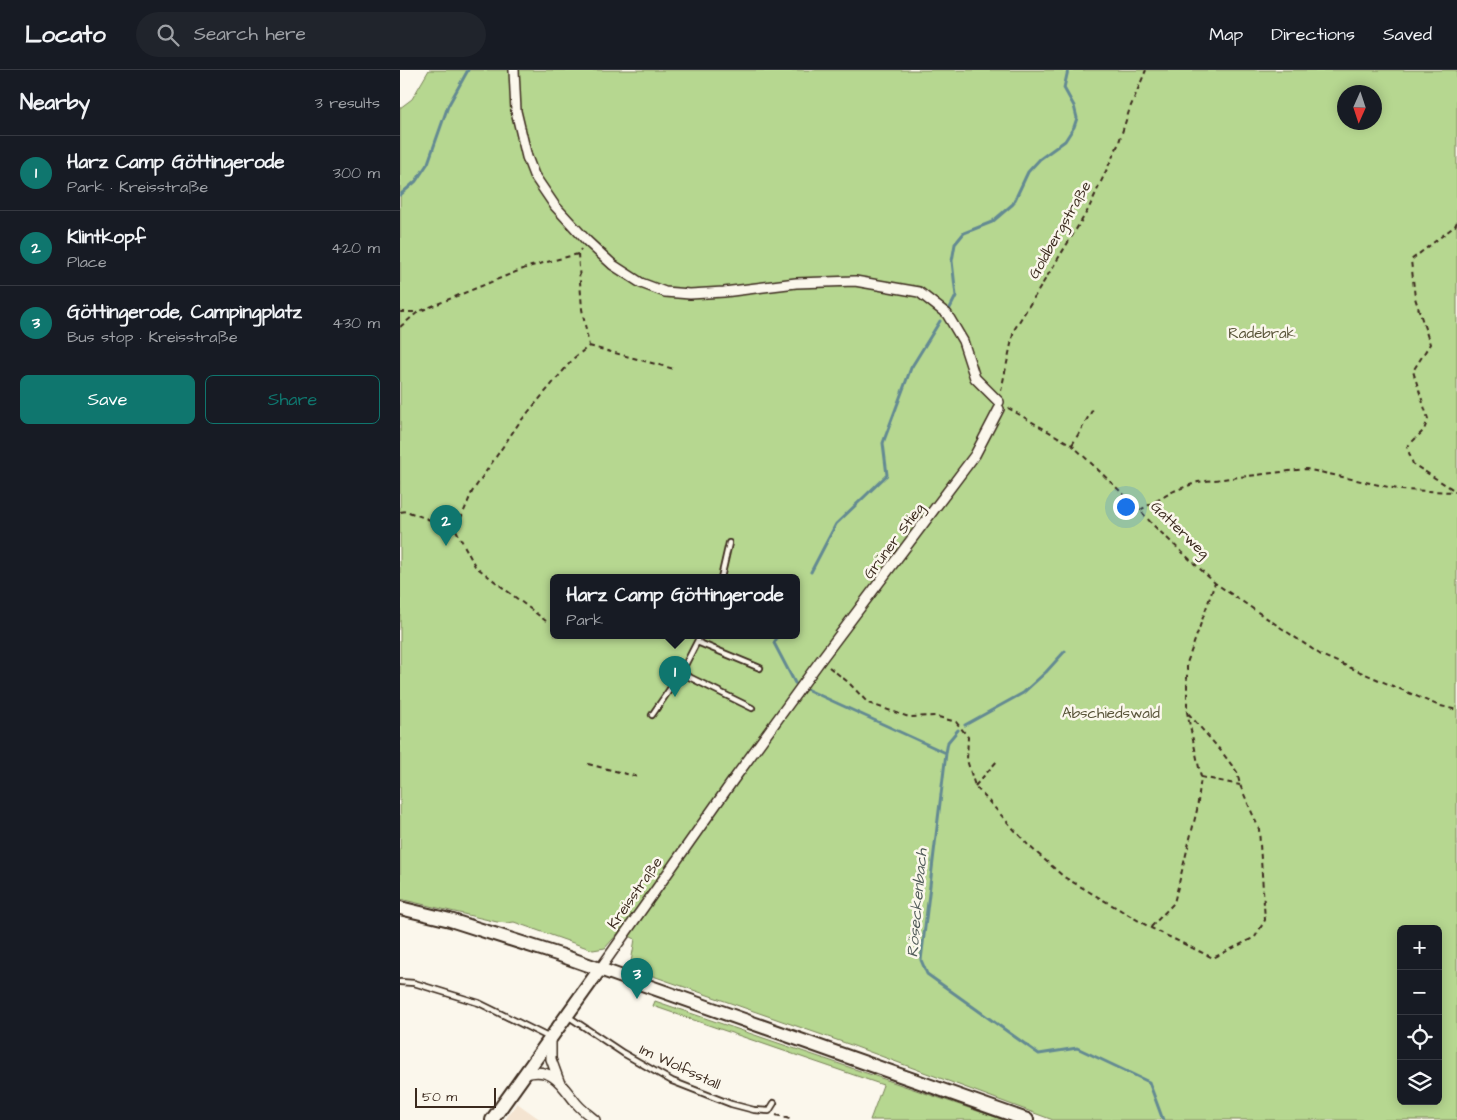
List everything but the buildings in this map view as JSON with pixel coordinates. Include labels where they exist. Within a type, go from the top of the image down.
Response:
[{"type":"main road","points":[[400,908],[450,920],[600,969],[1027,1120]]},
{"type":"main road","name":"Kreisstraße","points":[[492,1120],[600,969]]},
{"type":"street","points":[[514,70],[516,111],[527,157],[534,175],[555,206],[586,241],[613,265],[641,283],[665,292],[690,294],[724,292],[796,283],[855,280],[919,292],[947,314],[963,341],[975,378],[999,406]]},
{"type":"street","name":"Grüner Stieg","points":[[803,685],[975,455],[999,406]]},
{"type":"street","name":"Kreisstraße","points":[[600,969],[803,685]]},
{"type":"street","points":[[551,1038],[551,1059],[559,1081],[579,1106],[595,1120]]},
{"type":"street","points":[[526,1074],[538,1071],[559,1081]]},
{"type":"lane","points":[[722,574],[729,543]]},
{"type":"lane","points":[[652,715],[698,639]]},
{"type":"lane","points":[[697,642],[760,668]]},
{"type":"lane","points":[[680,672],[752,708]]},
{"type":"lane","points":[[400,982],[414,983],[479,1003],[551,1038]]},
{"type":"lane","name":"Im Wolfsstall","points":[[568,1016],[654,1072],[731,1104],[762,1112]]},
{"type":"lane","points":[[762,1112],[769,1111],[774,1103]]},
{"type":"path","name":"Goldbergstraße","points":[[999,406],[1014,330],[1088,210],[1118,145],[1130,108],[1146,70]]},
{"type":"path","points":[[1140,510],[1174,491],[1198,482],[1306,469],[1402,490],[1457,492],[1413,464],[1407,447],[1424,430],[1428,419],[1413,371],[1430,344],[1416,298],[1411,260],[1455,226],[1457,222]]},
{"type":"path","points":[[586,241],[578,254],[582,309],[590,346]]},
{"type":"path","points":[[400,327],[418,312],[528,267],[578,254]]},
{"type":"path","points":[[400,312],[418,312]]},
{"type":"path","points":[[590,346],[674,369]]},
{"type":"path","points":[[456,530],[472,492],[519,424],[574,358],[590,346]]},
{"type":"path","name":"Gatterweg","points":[[999,406],[1072,445],[1215,583],[1321,655],[1437,705],[1457,710]]},
{"type":"path","points":[[1072,445],[1093,409]]},
{"type":"path","points":[[400,512],[406,511],[441,524],[446,529],[456,530]]},
{"type":"path","points":[[456,530],[475,566],[546,621]]},
{"type":"path","points":[[1150,928],[1174,903],[1197,810],[1201,777],[1187,712],[1187,663],[1215,583]]},
{"type":"path","points":[[820,661],[848,682],[868,703],[909,717],[935,716],[956,722],[968,737],[967,760],[975,786],[1028,845],[1064,877],[1150,928],[1213,958],[1255,937],[1265,920],[1259,829],[1240,785],[1237,772],[1187,712]]},
{"type":"path","points":[[975,786],[998,760]]},
{"type":"path","points":[[588,764],[638,777]]},
{"type":"path","points":[[1201,777],[1240,785]]},
{"type":"path","points":[[762,1112],[793,1120]]},
{"type":"shaded area","points":[[517,1103],[524,1108],[541,1120],[505,1120]]},
{"type":"green space","points":[[429,70],[1457,70],[1457,1120],[1053,1120],[851,1045],[630,968],[635,939],[620,931],[605,948],[593,950],[514,922],[497,922],[400,899],[400,108],[412,99]]},
{"type":"green space","points":[[655,1001],[1004,1120],[870,1120],[883,1085],[653,1006]]},
{"type":"waterway","points":[[400,195],[416,181],[428,163],[448,106],[468,70]]},
{"type":"waterway","name":"Röseckenbach","points":[[950,308],[956,296],[952,261],[955,244],[964,233],[992,222],[1013,204],[1028,172],[1040,159],[1065,141],[1074,127],[1077,118],[1074,106],[1064,88],[1068,70]]},
{"type":"waterway","name":"Röseckenbach","points":[[811,572],[836,524],[887,475],[883,443],[911,368],[940,321]]},
{"type":"waterway","name":"Röseckenbach","points":[[776,639],[774,643],[795,683]]},
{"type":"waterway","points":[[965,725],[1023,693],[1065,651]]},
{"type":"waterway","name":"Röseckenbach","points":[[806,689],[946,753],[921,960],[927,974],[1039,1054],[1077,1048],[1149,1082],[1163,1120]]},
{"type":"waterway","points":[[946,753],[948,742],[958,730]]},
{"type":"place","name":"Klintkopf","points":[[446,546]]},
{"type":"place","name":"Harz Camp Göttingerode","points":[[675,697]]},
{"type":"place","name":"Göttingerode, Campingplatz","points":[[637,999]]},
{"type":"park label","name":"Radebrak","points":[[1262,333]]},
{"type":"park label","name":"Abschiedswald","points":[[1111,713]]}]
